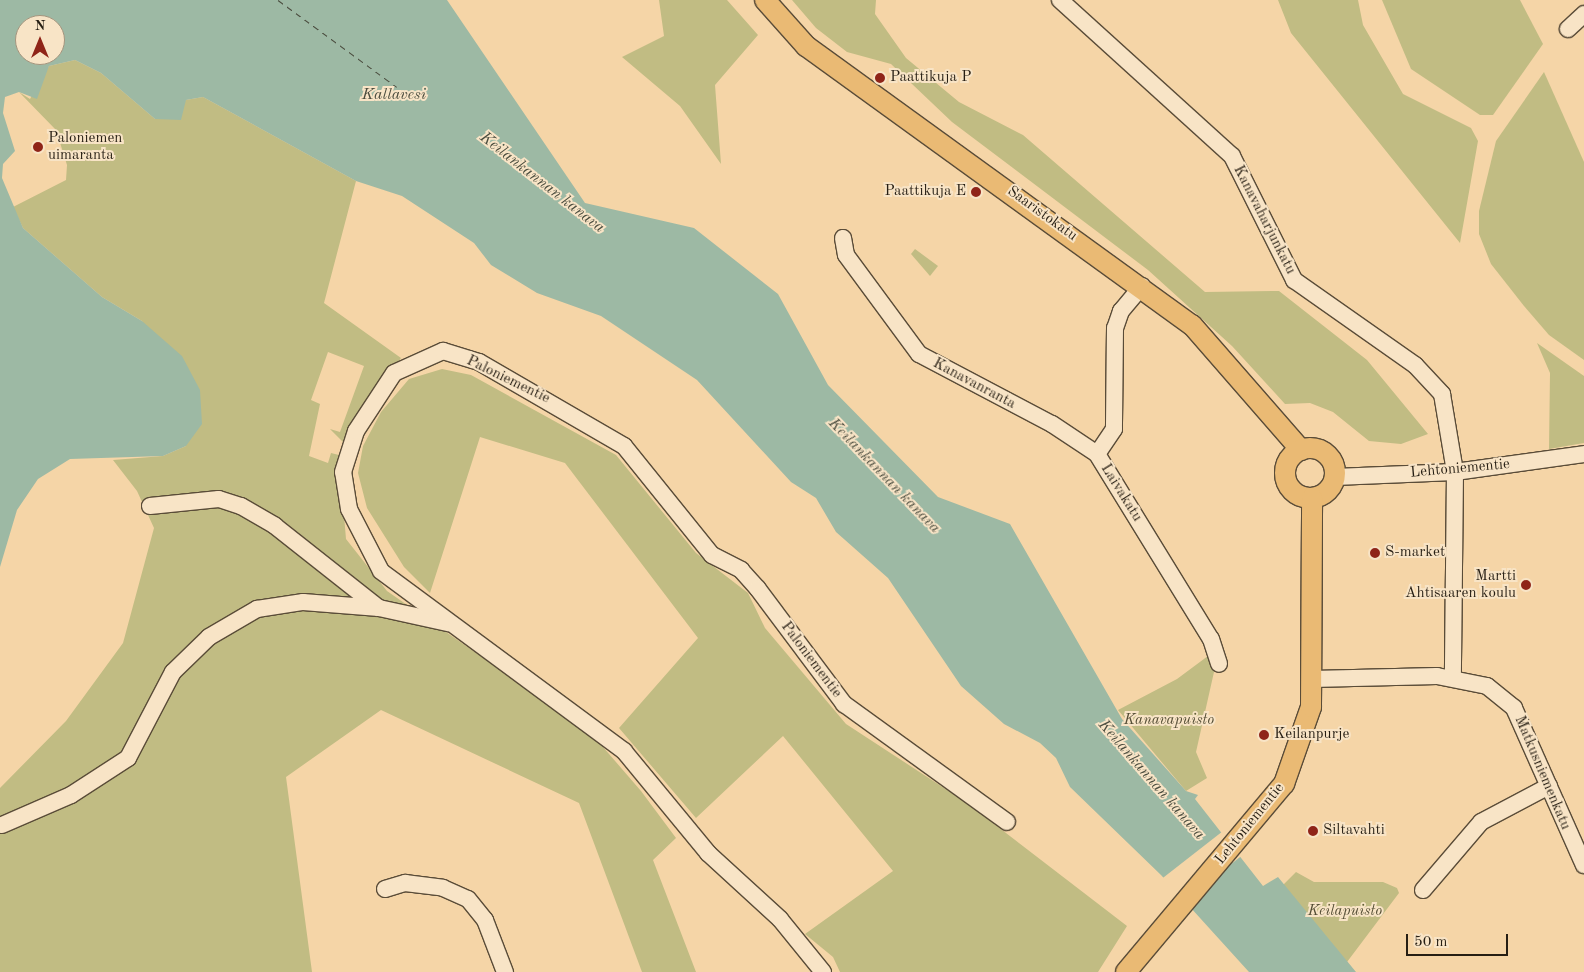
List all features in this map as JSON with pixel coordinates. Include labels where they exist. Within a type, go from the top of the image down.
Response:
[{"type":"main road","name":"Saaristokatu","points":[[765,0],[806,46],[1142,286],[1192,325],[1301,450]]},
{"type":"main road","points":[[1301,450],[1322,451],[1333,462],[1335,477],[1324,494],[1312,498],[1298,495],[1285,479],[1290,458],[1301,450]]},
{"type":"main road","name":"Lehtoniementie","points":[[1126,972],[1284,784],[1310,718],[1312,679],[1312,498]]},
{"type":"street","name":"Kanavaharjunkatu","points":[[1060,0],[1232,156],[1294,280],[1431,378],[1449,417],[1455,472],[1453,676]]},
{"type":"street","points":[[1568,30],[1584,14]]},
{"type":"street","name":"Kanavanranta","points":[[843,238],[846,255],[919,354],[1052,424],[1097,454]]},
{"type":"street","name":"Laivakatu","points":[[1142,286],[1121,311],[1115,328],[1114,429],[1097,454],[1212,639],[1219,664]]},
{"type":"street","name":"Paloniementie","points":[[823,972],[780,919],[708,853],[624,751],[574,710],[452,624],[381,571],[349,509],[343,472],[356,431],[394,372],[443,351],[496,371],[624,446],[712,555],[741,570],[758,589],[844,704],[1008,822]]},
{"type":"street","name":"Lehtoniementie","points":[[1335,477],[1455,472],[1584,454]]},
{"type":"street","points":[[150,506],[219,499],[241,506],[275,526],[379,608]]},
{"type":"street","points":[[2,825],[71,795],[128,758],[173,672],[209,636],[257,609],[302,602],[379,608],[452,624]]},
{"type":"street","name":"Matkusniemenkatu","points":[[1312,679],[1453,676],[1488,686],[1514,708],[1584,865]]},
{"type":"street","points":[[1423,890],[1442,862],[1481,822],[1548,786]]},
{"type":"street","points":[[385,889],[405,883],[443,888],[468,899],[484,920],[505,972]]},
{"type":"green space","points":[[659,0],[727,0],[758,35],[715,85],[721,164],[680,106],[622,57],[664,36]]},
{"type":"green space","points":[[792,0],[876,0],[875,14],[906,58],[959,102],[1023,135],[1205,292],[1279,291],[1367,360],[1428,434],[1401,444],[1369,441],[1333,412],[1310,403],[1285,404],[1232,346],[1148,270],[952,122],[891,64],[847,52],[816,28]]},
{"type":"green space","points":[[1278,0],[1358,0],[1363,25],[1403,94],[1471,128],[1478,141],[1460,243],[1291,33]]},
{"type":"green space","points":[[1382,0],[1520,0],[1543,44],[1493,115],[1480,115],[1411,69]]},
{"type":"green space","points":[[75,60],[101,73],[155,119],[186,100],[203,97],[356,181],[324,303],[401,358],[343,442],[330,429],[340,432],[364,366],[328,352],[311,400],[320,404],[309,456],[328,463],[331,453],[339,455],[346,539],[387,591],[590,732],[641,791],[676,838],[653,860],[696,972],[642,972],[579,803],[381,710],[286,777],[312,972],[0,972],[0,788],[66,721],[123,643],[154,528],[137,491],[113,460],[163,456],[186,446],[142,321],[102,297],[23,228],[13,207],[66,180],[67,165],[56,130],[19,92],[30,99],[49,66],[65,65],[65,62]]},
{"type":"green space","points":[[1544,72],[1584,162],[1584,360],[1549,335],[1524,306],[1491,264],[1479,234],[1479,211],[1496,141]]},
{"type":"green space","points":[[915,249],[938,266],[930,276],[911,254]]},
{"type":"green space","points":[[1537,343],[1584,376],[1584,443],[1549,449],[1550,373]]},
{"type":"green space","points":[[442,369],[471,375],[616,455],[696,553],[748,593],[765,628],[846,724],[967,803],[1127,926],[1098,972],[840,972],[833,957],[805,934],[893,871],[783,736],[696,818],[619,728],[698,638],[565,463],[480,437],[430,593],[404,567],[367,508],[358,473],[363,446],[381,412],[409,379]]},
{"type":"green space","name":"Kanavapuisto","points":[[1212,653],[1214,672],[1196,752],[1207,778],[1186,791],[1118,710],[1177,679]]},
{"type":"green space","name":"Keilapuisto","points":[[1296,872],[1314,882],[1383,882],[1397,888],[1399,893],[1347,962],[1283,885]]},
{"type":"water","name":"Kallavesi","points":[[0,0],[447,0],[585,203],[694,228],[778,294],[828,385],[938,497],[1010,524],[1122,719],[1186,791],[1198,795],[1195,799],[1263,886],[1278,877],[1356,972],[1249,972],[1161,875],[1070,787],[1056,758],[1040,743],[1004,724],[961,686],[888,578],[836,532],[816,498],[791,482],[697,380],[601,316],[537,293],[491,265],[474,243],[402,196],[356,181],[203,97],[186,100],[181,120],[155,119],[101,73],[75,60],[65,62],[65,15],[15,15],[15,65],[53,65],[49,66],[37,99],[19,92],[5,97],[3,113],[15,151],[3,164],[2,178],[23,228],[102,297],[142,321],[182,356],[200,390],[202,424],[186,446],[163,456],[70,459],[38,479],[17,510],[0,567]]},
{"type":"pier","points":[[1223,831],[1242,855],[1181,903],[1162,879]]},
{"type":"ferry route","points":[[278,0],[397,87]]},
{"type":"place","name":"Paattikuja P","points":[[880,78]]},
{"type":"place","name":"Paloniemen uimaranta","points":[[38,147]]},
{"type":"place","name":"Paattikuja E","points":[[976,192]]},
{"type":"place","name":"S-market","points":[[1375,553]]},
{"type":"place","name":"Martti Ahtisaaren koulu","points":[[1526,585]]},
{"type":"place","name":"Keilanpurje","points":[[1264,735]]},
{"type":"place","name":"Siltavahti","points":[[1313,831]]},
{"type":"water label","name":"Keilankannan kanava","points":[[542,183]]},
{"type":"water label","name":"Keilankannan kanava","points":[[884,476]]},
{"type":"water label","name":"Keilankannan kanava","points":[[1151,780]]}]
